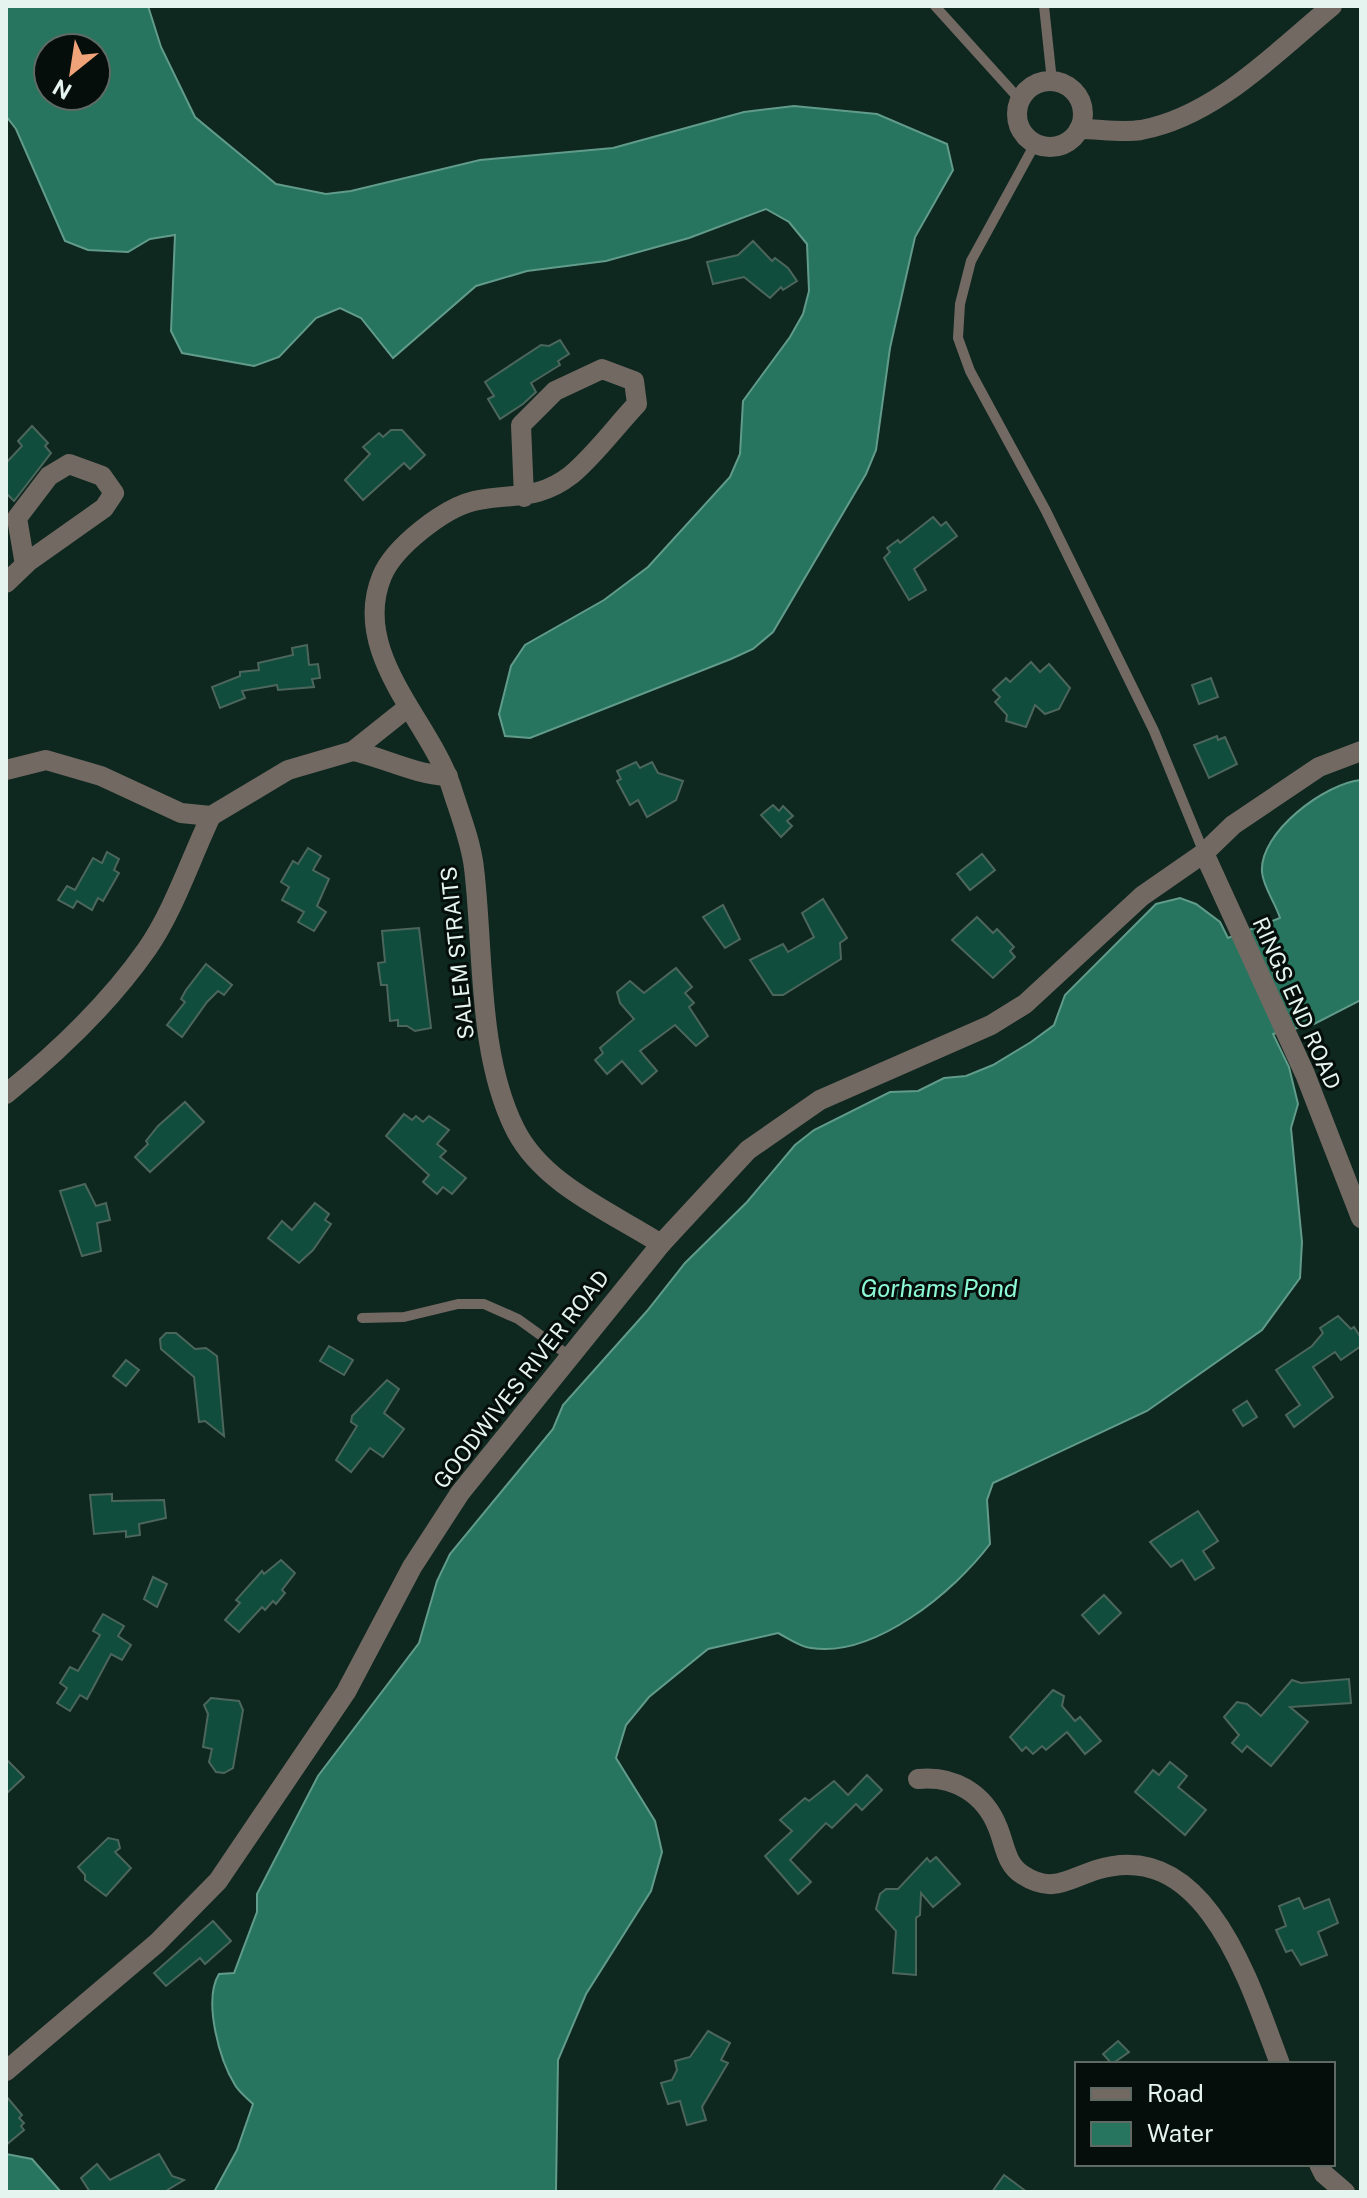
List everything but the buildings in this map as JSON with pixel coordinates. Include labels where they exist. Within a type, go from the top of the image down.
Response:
[{"type":"street","points":[[1079,129],[1081,104],[1075,93],[1052,81],[1028,89],[1020,100],[1018,125],[1035,144],[1060,146],[1079,129],[1139,130],[1179,116],[1229,90],[1332,6]]},
{"type":"street","points":[[602,369],[634,381],[637,404],[571,475],[524,497],[521,425],[555,391],[602,369]]},
{"type":"street","points":[[6,583],[25,565],[104,508],[114,493],[102,476],[69,464],[49,476],[17,518],[17,536],[25,565]]},
{"type":"street","name":"SALEM STRAITS","points":[[524,497],[472,501],[431,523],[407,542],[383,573],[373,608],[383,654],[407,708],[448,776],[474,864],[486,1024],[515,1130],[546,1172],[661,1244]]},
{"type":"street","points":[[6,1094],[50,1058],[102,1005],[149,947],[211,816],[288,770],[353,751],[407,708]]},
{"type":"street","points":[[353,751],[386,758],[426,775],[448,776]]},
{"type":"street","name":"GOODWIVES RIVER ROAD","points":[[6,2071],[157,1943],[218,1881],[346,1692],[430,1537],[469,1482],[568,1355],[661,1244],[738,1161],[775,1129],[820,1100],[991,1025],[1025,1004],[1142,896],[1204,853],[1233,825],[1319,767],[1361,751]]},
{"type":"street","points":[[6,770],[46,760],[101,776],[181,813],[211,816]]},
{"type":"street","name":"RINGS END ROAD","points":[[1204,853],[1305,1074],[1361,1218]]},
{"type":"street","points":[[918,1779],[954,1781],[970,1792],[990,1810],[1011,1865],[1040,1884],[1064,1885],[1096,1870],[1113,1867],[1140,1868],[1176,1878],[1195,1893],[1217,1920],[1279,2062]]},
{"type":"street","points":[[1320,2166],[1324,2174],[1345,2192]]},
{"type":"lane","points":[[935,6],[1020,100]]},
{"type":"lane","points":[[1044,6],[1052,81]]},
{"type":"lane","points":[[1035,144],[971,261],[960,304],[958,338],[970,371],[1046,511],[1154,731],[1204,853]]},
{"type":"lane","points":[[362,1318],[404,1317],[458,1304],[484,1304],[518,1319],[568,1355]]},
{"type":"water","points":[[6,6],[148,6],[161,47],[195,117],[276,184],[326,194],[351,191],[480,160],[613,148],[744,112],[794,106],[877,114],[947,144],[953,170],[915,237],[890,348],[876,450],[866,474],[773,632],[753,649],[731,659],[530,738],[505,736],[499,714],[511,666],[525,645],[604,600],[648,567],[730,477],[740,454],[743,401],[790,337],[803,314],[809,291],[807,244],[789,222],[766,209],[689,238],[606,261],[527,271],[476,286],[393,358],[361,318],[340,308],[316,318],[279,357],[254,366],[182,353],[171,331],[175,235],[150,239],[128,252],[88,250],[65,241],[16,129],[6,116]]},
{"type":"water","name":"Gorhams Pond","points":[[1361,780],[1361,1000],[1314,1024],[1273,1034],[1289,1067],[1298,1104],[1291,1128],[1302,1242],[1300,1278],[1262,1330],[1147,1411],[993,1483],[987,1500],[990,1544],[956,1582],[911,1618],[860,1643],[835,1648],[807,1647],[778,1633],[708,1649],[649,1697],[626,1725],[616,1758],[655,1821],[662,1852],[651,1891],[586,1994],[558,2060],[556,2192],[214,2192],[237,2150],[253,2104],[235,2085],[219,2045],[213,2014],[214,1985],[219,1974],[234,1973],[257,1912],[257,1894],[318,1776],[419,1643],[437,1581],[450,1554],[553,1429],[563,1405],[647,1311],[685,1263],[747,1202],[795,1145],[814,1130],[890,1092],[918,1091],[944,1078],[966,1076],[993,1065],[1031,1042],[1054,1025],[1065,995],[1156,904],[1180,898],[1196,904],[1220,922],[1228,938],[1280,918],[1262,872],[1271,841],[1297,812],[1314,800],[1330,790]]},
{"type":"water","points":[[6,2154],[32,2159],[61,2192],[6,2192]]}]
